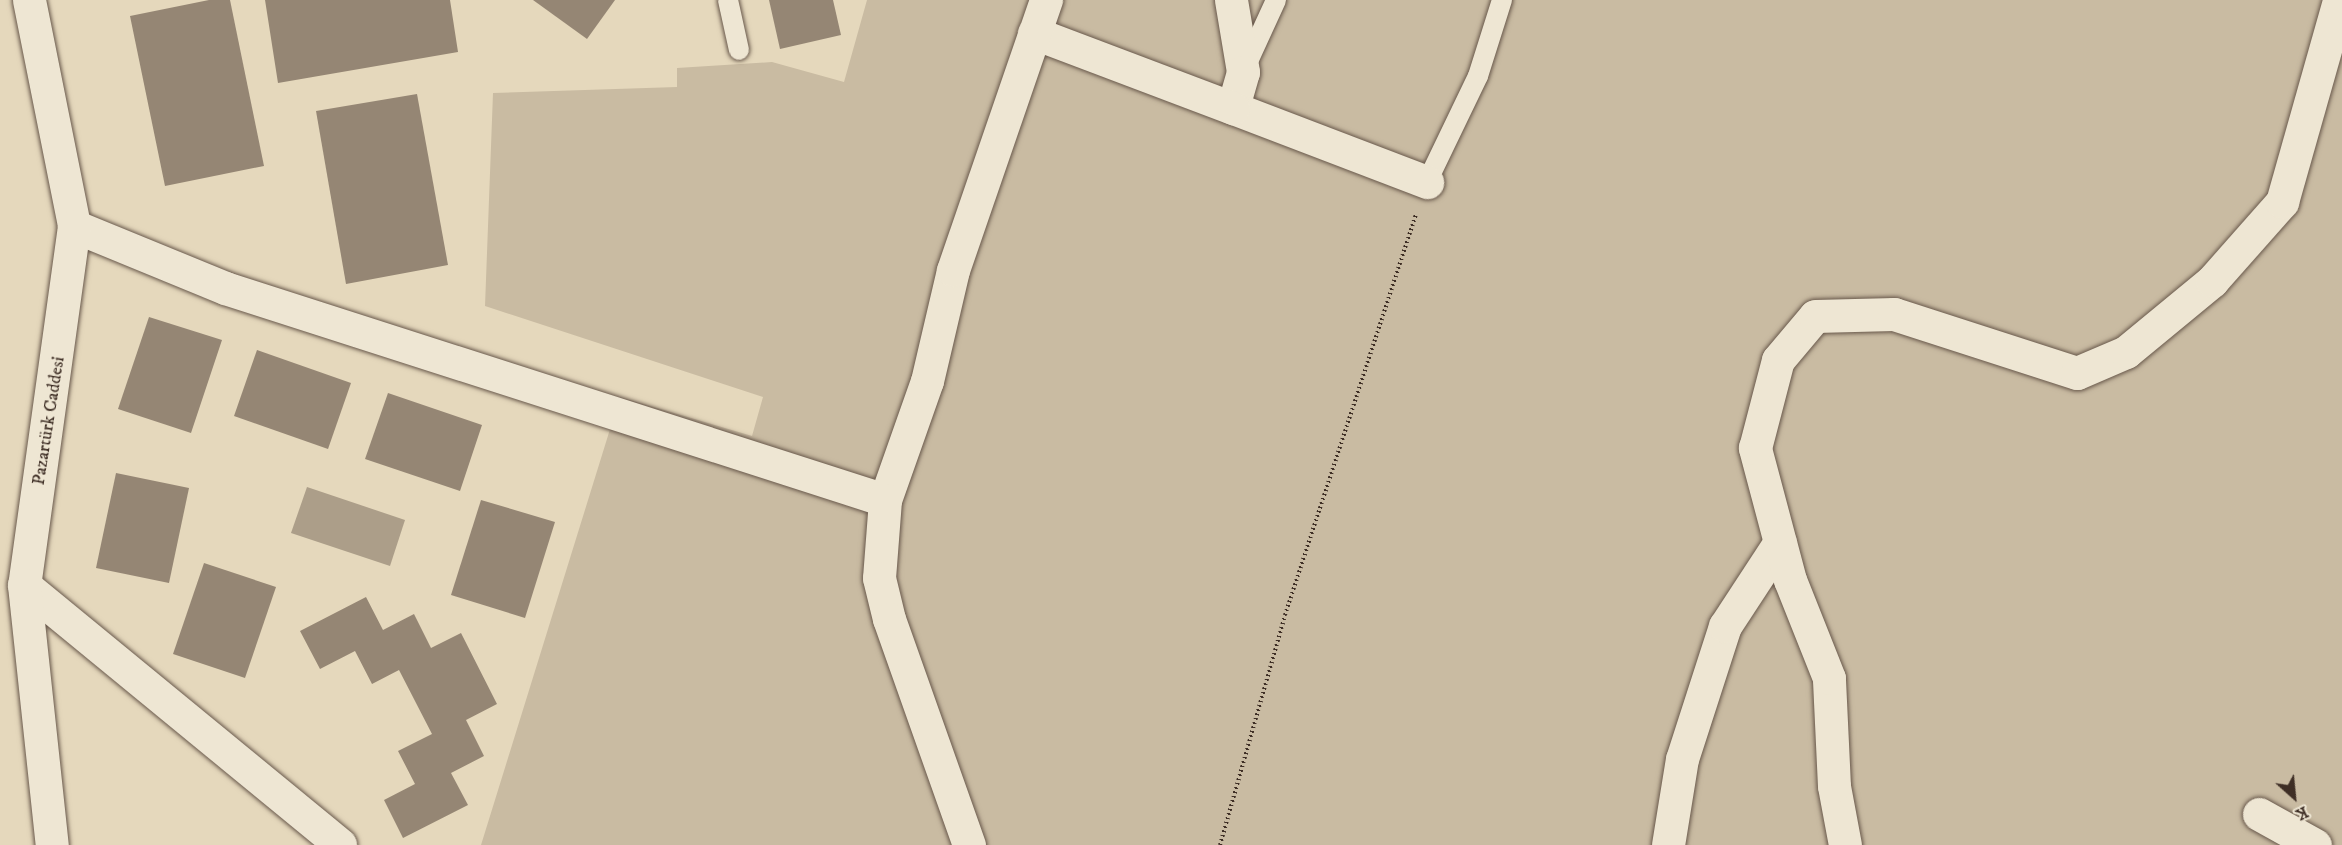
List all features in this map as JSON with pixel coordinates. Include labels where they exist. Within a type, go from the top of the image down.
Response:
[{"type":"street","name":"Pazartürk Caddesi","points":[[29,0],[74,226],[24,585],[51,845]]},
{"type":"street","points":[[969,845],[889,619],[879,578],[885,500],[927,381],[953,270],[1046,0]]},
{"type":"street","points":[[1231,0],[1243,72],[1233,108]]},
{"type":"street","points":[[1845,845],[1834,786],[1829,678],[1780,542],[1755,448],[1778,360],[1815,316],[1894,314],[2077,373],[2126,352],[2212,281],[2282,202],[2339,0]]},
{"type":"street","points":[[1034,33],[1427,182]]},
{"type":"street","points":[[74,226],[225,288],[885,500]]},
{"type":"street","points":[[1668,845],[1682,759],[1725,626],[1780,542]]},
{"type":"street","points":[[24,585],[340,845]]},
{"type":"street","points":[[2259,814],[2315,845]]},
{"type":"lane","points":[[728,0],[739,50]]},
{"type":"lane","points":[[1243,72],[1275,0]]},
{"type":"lane","points":[[1427,182],[1478,76],[1502,0]]},
{"type":"path","points":[[1220,845],[1285,615],[1427,182]]},
{"type":"shaded area","points":[[867,0],[2342,0],[2342,845],[481,845],[620,397],[752,436],[763,397],[485,306],[493,93],[677,87],[677,68],[772,62],[844,82]]},
{"type":"shaded area","points":[[307,487],[405,520],[390,566],[291,533]]},
{"type":"building","points":[[209,0],[230,0],[264,166],[165,186],[130,16]]},
{"type":"building","points":[[265,0],[450,0],[458,52],[278,83]]},
{"type":"building","points":[[533,0],[615,0],[587,39]]},
{"type":"building","points":[[769,0],[833,0],[841,35],[780,49]]},
{"type":"building","points":[[417,94],[448,265],[346,284],[316,111]]},
{"type":"building","points":[[149,317],[222,340],[191,433],[118,409]]},
{"type":"building","points":[[257,350],[351,383],[328,449],[234,416]]},
{"type":"building","points":[[388,393],[482,425],[460,491],[365,459]]},
{"type":"building","points":[[116,473],[189,488],[169,583],[96,568]]},
{"type":"building","points":[[481,500],[555,522],[525,618],[451,595]]},
{"type":"building","points":[[204,563],[276,587],[245,678],[173,654]]},
{"type":"building","points":[[366,597],[383,630],[414,614],[431,648],[461,633],[497,704],[466,720],[484,756],[451,773],[468,805],[403,838],[384,800],[415,784],[398,751],[432,734],[399,670],[372,684],[355,651],[320,669],[300,631]]}]
